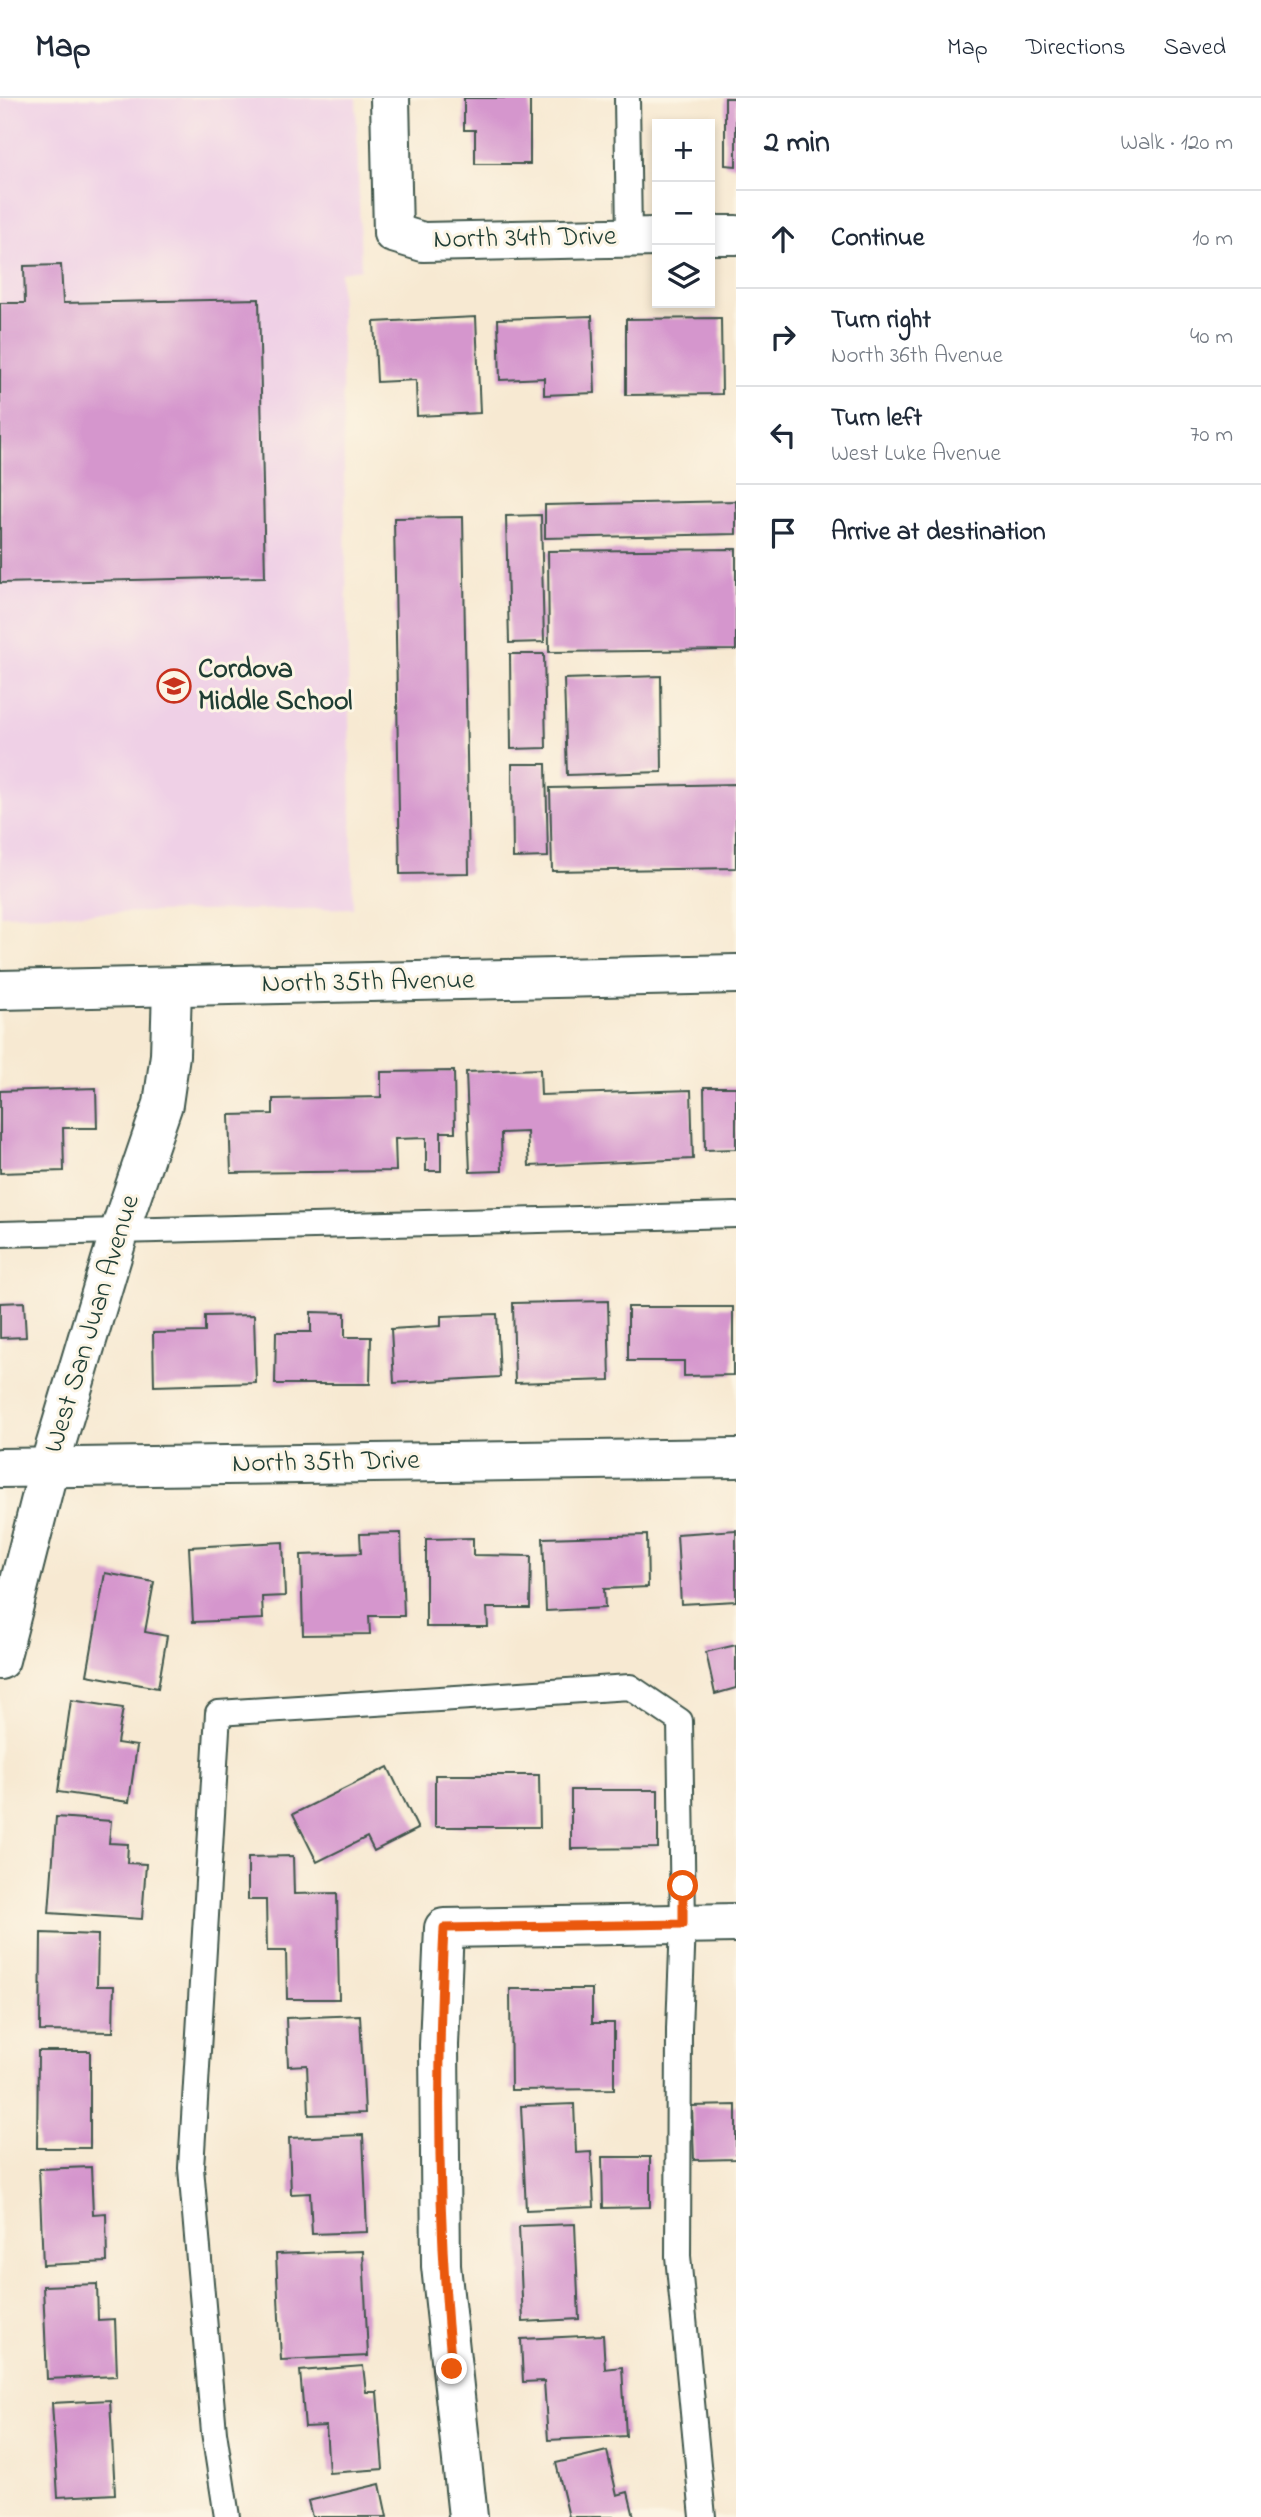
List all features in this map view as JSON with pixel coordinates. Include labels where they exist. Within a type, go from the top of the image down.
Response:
[{"type":"street","name":"North 34th Drive","points":[[390,98],[393,233],[423,242],[643,237]]},
{"type":"street","points":[[715,235],[736,235]]},
{"type":"street","name":"North 35th Avenue","points":[[0,990],[736,974]]},
{"type":"street","name":"West San Juan Avenue","points":[[0,1660],[49,1467],[120,1230],[163,1104],[170,1055],[172,987]]},
{"type":"street","name":"North 35th Drive","points":[[0,1468],[736,1458]]},
{"type":"street","points":[[468,2517],[441,2266],[439,2045],[444,1928],[736,1923]]},
{"type":"lane","points":[[627,98],[643,237]]},
{"type":"lane","points":[[0,1234],[736,1215]]},
{"type":"lane","points":[[227,2517],[214,2432],[191,2168],[218,1713],[630,1687],[680,1721],[683,1924],[678,2029],[678,2256],[704,2517]]},
{"type":"shaded area","name":"Cordova Middle School","points":[[0,98],[356,98],[361,269],[340,272],[353,908],[0,915]]},
{"type":"building","points":[[464,98],[530,98],[530,164],[475,164],[475,130],[464,130]]},
{"type":"building","points":[[725,98],[736,98],[736,166],[725,165]]},
{"type":"building","points":[[61,265],[63,303],[259,299],[265,577],[0,583],[0,303],[25,303],[24,266]]},
{"type":"building","points":[[592,316],[595,393],[544,395],[544,378],[500,380],[498,319]]},
{"type":"building","points":[[476,317],[480,413],[417,416],[416,380],[377,382],[374,322]]},
{"type":"building","points":[[721,318],[722,394],[626,395],[626,319]]},
{"type":"building","points":[[736,501],[736,534],[545,538],[545,505]]},
{"type":"building","points":[[541,515],[544,642],[509,643],[506,516]]},
{"type":"building","points":[[463,517],[469,873],[400,874],[394,518]]},
{"type":"building","points":[[736,549],[736,650],[549,652],[548,551]]},
{"type":"building","points":[[510,654],[544,654],[546,748],[511,749]]},
{"type":"building","points":[[661,676],[662,772],[567,775],[564,679]]},
{"type":"building","points":[[512,764],[546,764],[548,857],[513,858]]},
{"type":"building","points":[[736,784],[736,868],[552,871],[550,788]]},
{"type":"building","points":[[540,1069],[541,1095],[691,1090],[693,1159],[529,1166],[527,1132],[501,1133],[502,1171],[470,1172],[466,1072]]},
{"type":"building","points":[[454,1071],[455,1132],[441,1132],[441,1171],[426,1171],[426,1138],[395,1139],[396,1171],[231,1173],[229,1115],[273,1114],[273,1099],[381,1097],[381,1072]]},
{"type":"building","points":[[704,1087],[736,1087],[736,1149],[705,1150]]},
{"type":"building","points":[[96,1088],[97,1128],[63,1128],[64,1171],[0,1173],[0,1091]]},
{"type":"building","points":[[608,1301],[610,1380],[515,1383],[513,1303]]},
{"type":"building","points":[[24,1302],[26,1337],[0,1338],[0,1303]]},
{"type":"building","points":[[628,1307],[733,1307],[733,1375],[684,1376],[684,1361],[628,1361]]},
{"type":"building","points":[[311,1312],[345,1313],[345,1337],[371,1337],[370,1384],[275,1384],[276,1332],[311,1332]]},
{"type":"building","points":[[497,1314],[500,1377],[394,1383],[391,1329],[441,1326],[441,1316]]},
{"type":"building","points":[[254,1315],[256,1383],[154,1386],[153,1333],[205,1332],[205,1316]]},
{"type":"building","points":[[736,1530],[736,1601],[681,1604],[677,1534]]},
{"type":"building","points":[[401,1533],[404,1616],[369,1616],[370,1634],[303,1635],[301,1555],[361,1553],[360,1534]]},
{"type":"building","points":[[647,1535],[648,1587],[604,1589],[605,1608],[546,1611],[543,1538]]},
{"type":"building","points":[[473,1538],[473,1555],[531,1556],[530,1608],[487,1608],[488,1627],[426,1627],[426,1539]]},
{"type":"building","points":[[283,1542],[285,1596],[262,1597],[263,1619],[193,1622],[189,1547]]},
{"type":"building","points":[[105,1573],[154,1582],[145,1632],[167,1636],[158,1688],[87,1675]]},
{"type":"building","points":[[736,1645],[736,1688],[715,1694],[706,1652]]},
{"type":"building","points":[[71,1700],[123,1708],[117,1743],[137,1746],[129,1802],[58,1792]]},
{"type":"building","points":[[388,1767],[418,1829],[374,1851],[367,1837],[317,1862],[293,1814]]},
{"type":"building","points":[[435,1775],[539,1775],[540,1827],[435,1827]]},
{"type":"building","points":[[571,1790],[658,1790],[658,1848],[571,1849]]},
{"type":"building","points":[[56,1817],[111,1821],[109,1843],[128,1844],[127,1863],[146,1864],[142,1919],[49,1913]]},
{"type":"building","points":[[293,1856],[294,1894],[337,1893],[339,1999],[287,1999],[286,1951],[267,1951],[266,1900],[248,1900],[248,1857]]},
{"type":"building","points":[[41,1933],[98,1935],[97,1986],[114,1986],[113,2032],[40,2031]]},
{"type":"building","points":[[510,1989],[592,1989],[592,2023],[614,2023],[614,2089],[511,2090]]},
{"type":"building","points":[[360,2015],[365,2113],[309,2115],[307,2065],[288,2066],[286,2018]]},
{"type":"building","points":[[38,2051],[90,2051],[90,2148],[37,2148]]},
{"type":"building","points":[[574,2104],[576,2153],[591,2152],[594,2207],[526,2210],[521,2106]]},
{"type":"building","points":[[736,2105],[736,2159],[694,2160],[692,2106]]},
{"type":"building","points":[[363,2135],[367,2232],[312,2234],[310,2193],[291,2194],[289,2138]]},
{"type":"building","points":[[602,2157],[650,2157],[650,2207],[603,2208]]},
{"type":"building","points":[[91,2167],[93,2214],[106,2213],[107,2262],[43,2265],[39,2169]]},
{"type":"building","points":[[575,2224],[579,2319],[523,2322],[519,2226]]},
{"type":"building","points":[[363,2251],[368,2356],[281,2360],[276,2254]]},
{"type":"building","points":[[97,2284],[98,2320],[115,2319],[117,2376],[47,2379],[43,2286]]},
{"type":"building","points":[[603,2335],[605,2369],[622,2367],[626,2436],[548,2440],[544,2381],[523,2382],[521,2339]]},
{"type":"building","points":[[363,2366],[366,2392],[377,2392],[383,2469],[329,2473],[326,2426],[305,2427],[300,2371]]},
{"type":"building","points":[[110,2400],[115,2494],[58,2497],[52,2403]]},
{"type":"building","points":[[607,2451],[617,2495],[628,2492],[634,2517],[569,2517],[556,2463]]},
{"type":"building","points":[[380,2484],[387,2517],[312,2517],[308,2501]]},
{"type":"place","name":"Cordova Middle School","points":[[174,686]]},
{"type":"route","points":[[452,2369],[441,2266],[439,2045],[444,1928],[683,1924],[683,1886]]}]
